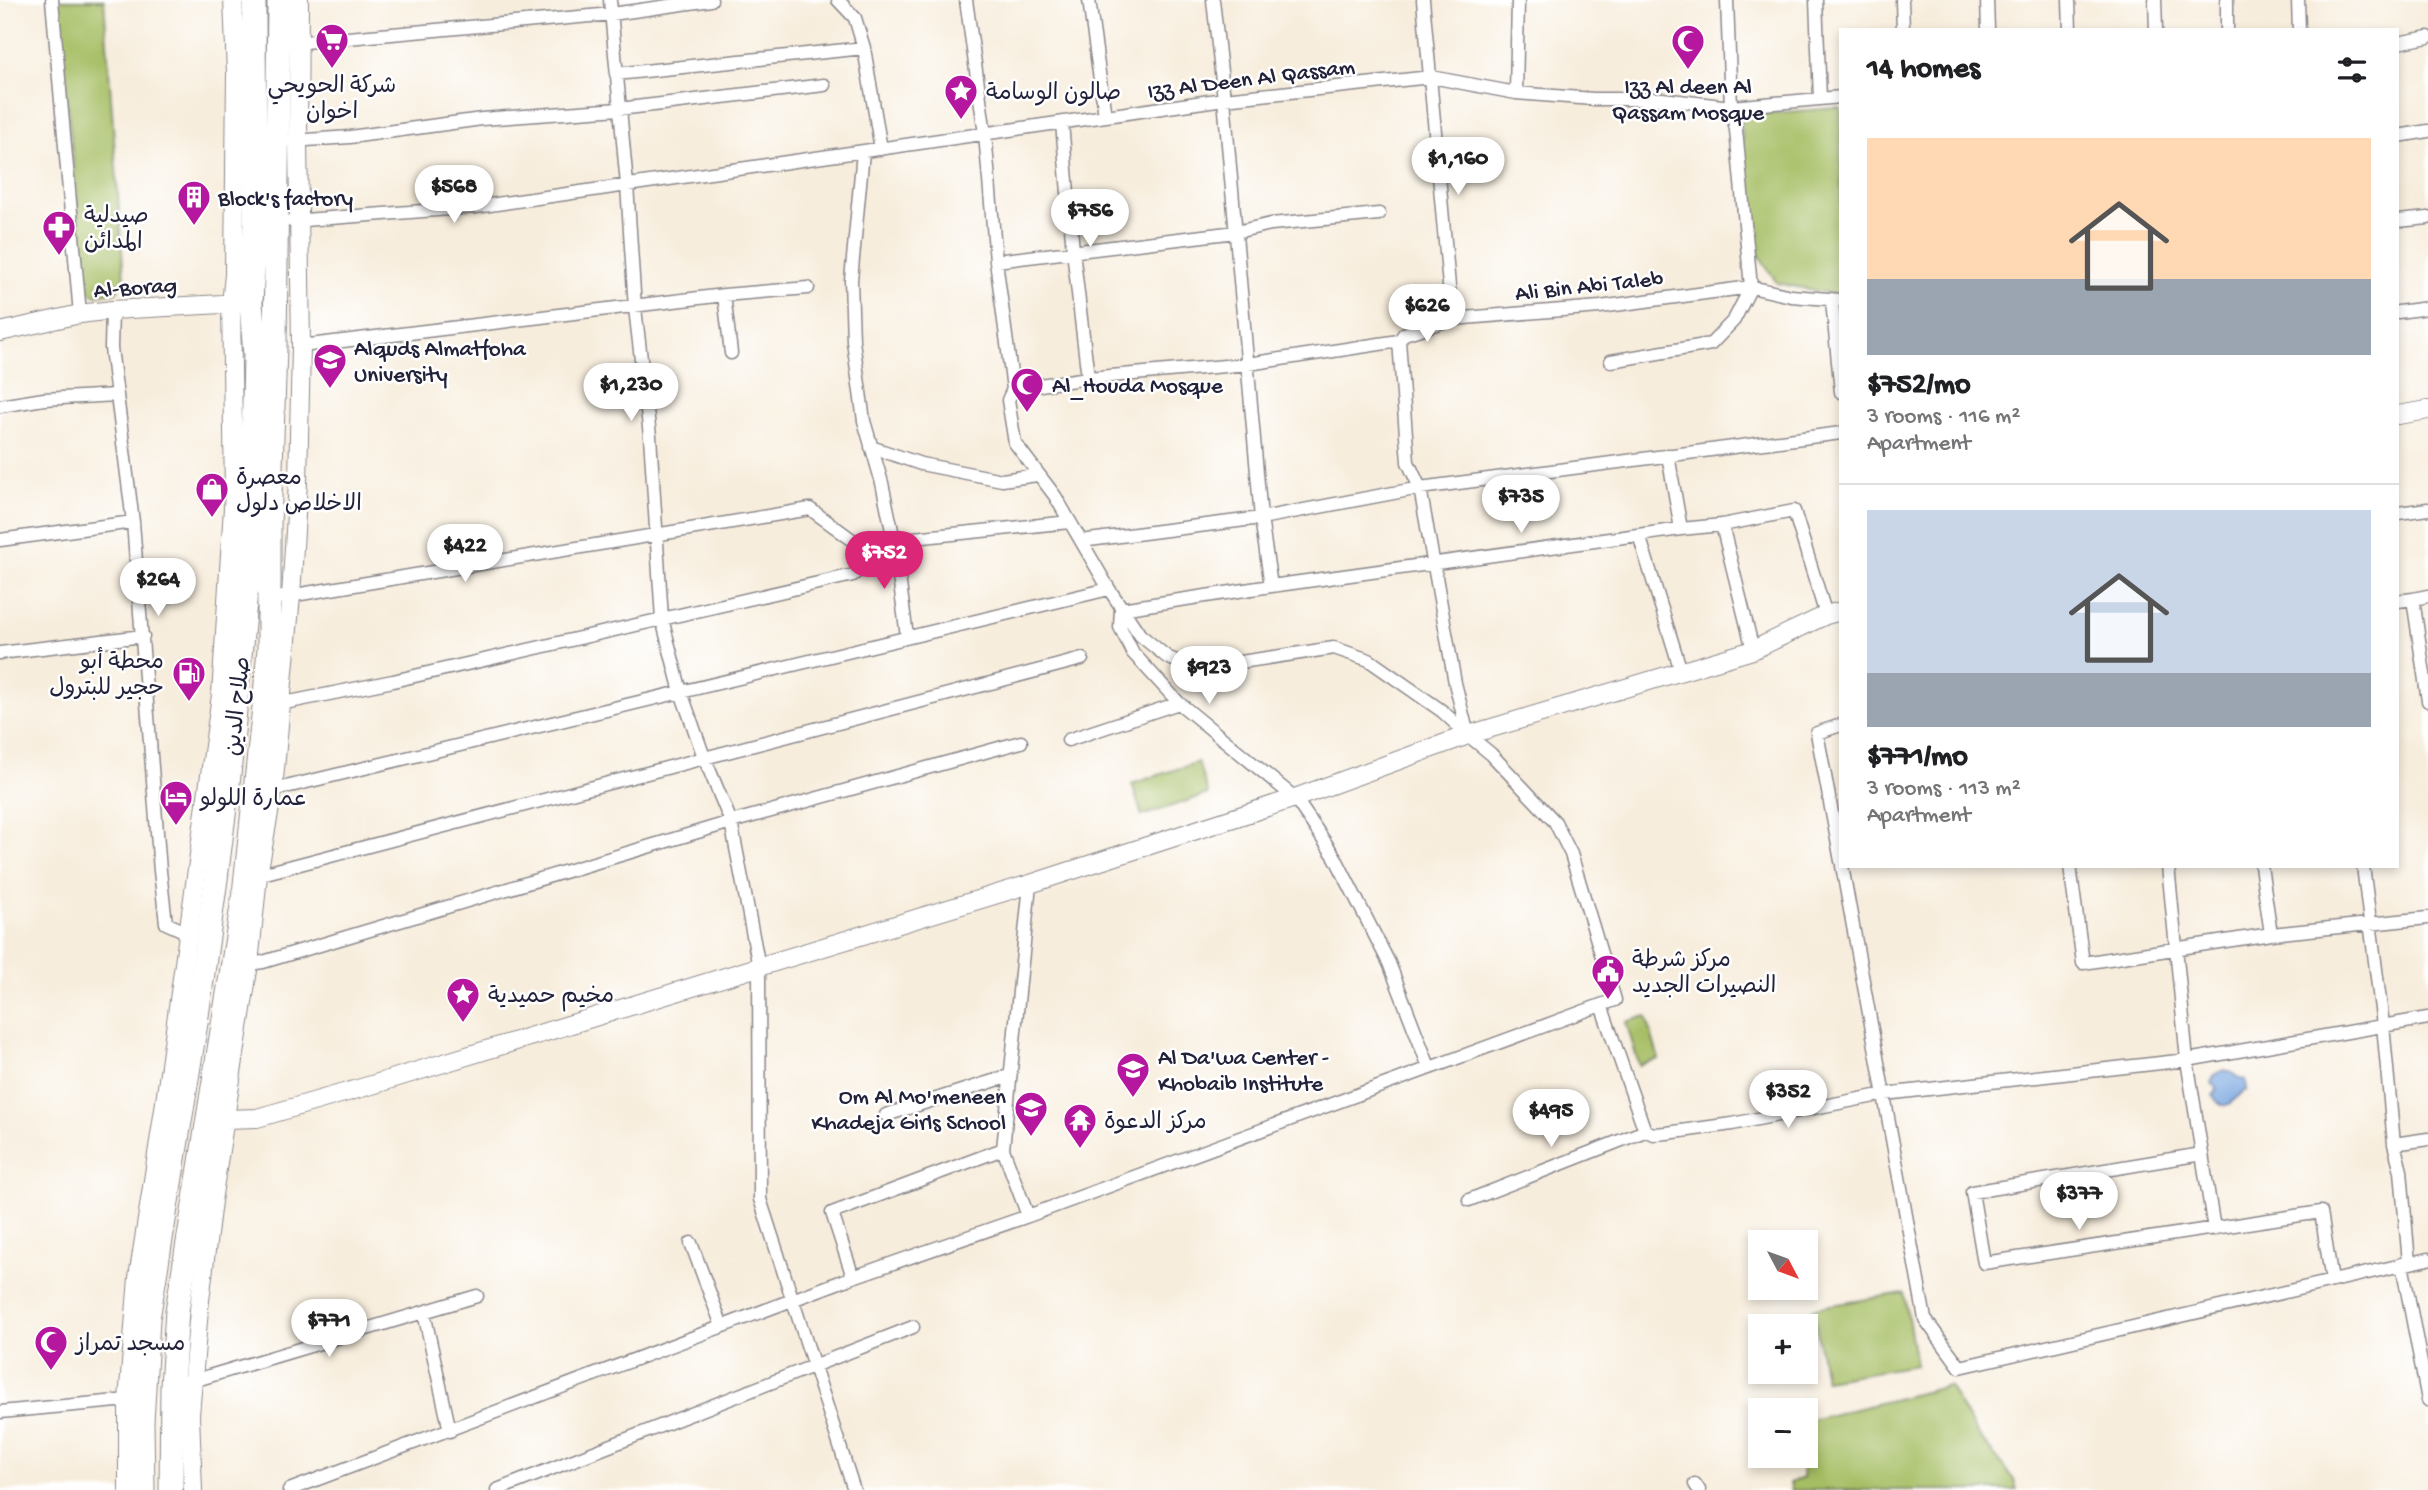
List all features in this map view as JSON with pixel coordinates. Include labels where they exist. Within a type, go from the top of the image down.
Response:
[{"type":"highway","name":"صلاح الدين","points":[[143,1490],[142,1422],[148,1318],[196,1023],[216,879],[246,603],[254,474],[255,356],[241,303],[255,212],[254,0]]},
{"type":"highway","name":"صلاح الدين","points":[[171,1490],[182,1384],[177,1311],[214,1072],[263,793],[273,705],[269,649],[280,598],[276,304],[288,221],[289,44],[279,0]]},
{"type":"main road","points":[[128,1490],[128,1400],[138,1278],[221,695],[234,492],[241,303],[234,275],[236,87],[233,0]]},
{"type":"main road","points":[[289,44],[299,0]]},
{"type":"main road","points":[[280,598],[298,482],[301,346],[288,221]]},
{"type":"main road","name":"Al-Borag","points":[[0,332],[80,314],[112,310],[241,303],[276,304]]},
{"type":"main road","points":[[2399,415],[2428,410]]},
{"type":"main road","points":[[226,1119],[257,1118],[1030,884],[1295,798],[1468,735],[1753,650],[1834,613]]},
{"type":"main road","points":[[193,1490],[190,1415],[182,1384],[199,1309],[212,1201],[249,964],[263,793]]},
{"type":"street","points":[[52,0],[80,314]]},
{"type":"street","points":[[289,44],[611,7],[711,0]]},
{"type":"street","points":[[838,0],[855,18],[864,48],[881,149]]},
{"type":"street","points":[[289,1490],[722,1326],[1615,1000],[1571,854],[1555,822],[1491,754],[1442,712],[1369,660],[1334,648],[1194,669],[1167,657],[1140,635],[1121,609],[1055,496],[1015,443],[1009,400],[1013,388],[996,261],[985,134],[966,0]]},
{"type":"street","points":[[1089,0],[1105,116]]},
{"type":"street","points":[[1213,0],[1261,518],[1271,586]]},
{"type":"street","points":[[1423,0],[1452,319]]},
{"type":"street","points":[[1516,93],[1518,0]]},
{"type":"street","points":[[1611,361],[1711,344],[1734,320],[1751,287],[1736,130],[1731,107],[1727,0]]},
{"type":"street","points":[[1816,0],[1820,99]]},
{"type":"street","points":[[1902,0],[1903,28]]},
{"type":"street","points":[[1987,0],[1988,28]]},
{"type":"street","points":[[2069,0],[2070,28]]},
{"type":"street","points":[[2155,0],[2156,28]]},
{"type":"street","points":[[2227,0],[2227,28]]},
{"type":"street","points":[[2298,0],[2299,28]]},
{"type":"street","points":[[611,7],[635,308],[650,436],[662,619],[681,692],[731,822],[759,967],[760,1199],[854,1490]]},
{"type":"street","points":[[2399,43],[2428,37]]},
{"type":"street","points":[[616,74],[864,48]]},
{"type":"street","name":"Izz Al Deen Al Qassam","points":[[288,221],[476,207],[1224,99],[1431,77],[1516,93],[1593,99],[1662,99],[1731,107],[1839,97]]},
{"type":"street","points":[[288,141],[482,119],[619,109],[824,85]]},
{"type":"street","points":[[1062,123],[1088,378]]},
{"type":"street","points":[[2399,136],[2428,131]]},
{"type":"street","points":[[863,152],[851,280],[857,376],[864,421],[894,540],[908,636]]},
{"type":"street","points":[[996,261],[1236,232],[1271,224],[1379,214]]},
{"type":"street","points":[[2399,221],[2428,218]]},
{"type":"street","name":"Ali Bin Abi Taleb","points":[[1013,388],[1088,378],[1248,364],[1399,341],[1404,334],[1452,319],[1600,307],[1751,287],[1791,296],[1836,301]]},
{"type":"street","points":[[301,346],[635,308],[724,295],[808,288]]},
{"type":"street","points":[[724,295],[731,353]]},
{"type":"street","points":[[1836,301],[1839,356]]},
{"type":"street","points":[[2399,312],[2428,308]]},
{"type":"street","points":[[112,310],[111,348],[133,522],[166,923],[188,933]]},
{"type":"street","points":[[1399,341],[1408,463],[1420,488],[1455,683],[1468,735]]},
{"type":"street","points":[[0,406],[44,398],[117,395]]},
{"type":"street","points":[[1081,541],[1261,518],[1420,488],[1839,433]]},
{"type":"street","points":[[871,447],[921,464],[1002,480],[1037,475]]},
{"type":"street","points":[[1668,455],[1681,528]]},
{"type":"street","points":[[280,598],[810,509],[876,557]]},
{"type":"street","points":[[2399,513],[2428,509]]},
{"type":"street","points":[[1121,609],[1681,528],[1722,525],[1794,511],[1834,613]]},
{"type":"street","points":[[0,540],[133,522]]},
{"type":"street","points":[[273,705],[393,681],[853,575],[894,540],[1070,522]]},
{"type":"street","points":[[1722,525],[1753,650]]},
{"type":"street","points":[[1639,535],[1681,671]]},
{"type":"street","points":[[263,793],[1109,589]]},
{"type":"street","points":[[2399,601],[2428,596]]},
{"type":"street","points":[[2413,599],[2428,701]]},
{"type":"street","points":[[1121,609],[1120,627],[1133,653],[1179,703],[1295,798],[1335,857],[1388,963],[1429,1067]]},
{"type":"street","points":[[0,653],[143,636]]},
{"type":"street","points":[[258,875],[1082,659]]},
{"type":"street","points":[[1068,740],[1179,703]]},
{"type":"street","points":[[1839,726],[1817,733],[1839,853]]},
{"type":"street","points":[[249,964],[731,822],[1021,742]]},
{"type":"street","points":[[1842,868],[1925,1319],[1960,1367],[2428,1259]]},
{"type":"street","points":[[2070,868],[2083,963],[2271,934],[2428,918]]},
{"type":"street","points":[[2168,868],[2187,1060],[2214,1229]]},
{"type":"street","points":[[2261,868],[2271,934]]},
{"type":"street","points":[[2363,868],[2383,1025],[2394,1144],[2401,1171],[2405,1264],[2423,1352],[2428,1400]]},
{"type":"street","points":[[1028,1216],[1003,1149],[1030,884]]},
{"type":"street","points":[[1601,1005],[1645,1131]]},
{"type":"street","points":[[1469,1200],[1645,1131],[1654,1134],[1667,1133],[1732,1124],[1885,1094],[2187,1060],[2428,1018]]},
{"type":"street","points":[[886,1115],[1009,1076]]},
{"type":"street","points":[[2394,1144],[2428,1139]]},
{"type":"street","points":[[853,1278],[832,1213],[1003,1149]]},
{"type":"street","points":[[2202,1154],[1972,1192],[1984,1263],[2321,1212],[2332,1281]]},
{"type":"street","points":[[691,1243],[722,1326]]},
{"type":"street","points":[[182,1384],[477,1296]]},
{"type":"street","points":[[424,1313],[450,1431]]},
{"type":"street","points":[[497,1490],[913,1327]]},
{"type":"street","points":[[0,1412],[128,1400]]},
{"type":"green space","points":[[57,0],[104,0],[124,279],[116,292],[97,295],[91,293],[85,283]]},
{"type":"green space","points":[[1839,108],[1839,293],[1777,283],[1752,244],[1741,123],[1750,115]]},
{"type":"green space","points":[[1198,762],[1208,794],[1142,816],[1132,784]]},
{"type":"green space","points":[[1646,1016],[1659,1059],[1639,1065],[1626,1022]]},
{"type":"green space","points":[[1904,1293],[1916,1365],[1825,1380],[1818,1338],[1818,1314],[1814,1314],[1813,1308]]},
{"type":"green space","points":[[1949,1386],[1975,1431],[2014,1480],[2017,1490],[1792,1490],[1790,1483],[1803,1478],[1801,1468],[1818,1468],[1818,1418]]},
{"type":"water","points":[[2224,1070],[2246,1080],[2247,1090],[2230,1103],[2222,1105],[2213,1095],[2217,1088],[2211,1083],[2215,1074]]},
{"type":"place","name":"شركة الحويحي اخوان","points":[[332,70]]},
{"type":"place","name":"Izz Al deen Al Qassam Mosque","points":[[1688,71]]},
{"type":"place","name":"صالون الوسامة","points":[[961,121]]},
{"type":"place","name":"Block's factory","points":[[194,227]]},
{"type":"place","name":"صيدلية المدائن","points":[[59,257]]},
{"type":"place","name":"Alquds Almatfoha University","points":[[330,390]]},
{"type":"place","name":"Al_Houda Mosque","points":[[1027,414]]},
{"type":"place","name":"معصرة الاخلاص دلول","points":[[212,519]]},
{"type":"place","name":"محطة أبو حجير للبترول","points":[[189,703]]},
{"type":"place","name":"عمارة اللولو","points":[[176,827]]},
{"type":"place","name":"مركز شرطة النصيرات الجديد","points":[[1608,1001]]},
{"type":"place","name":"مخيم حميدية","points":[[463,1024]]},
{"type":"place","name":"Al Da'wa Center - Khobaib Institute","points":[[1133,1099]]},
{"type":"place","name":"Om Al Mo'meneen Khadeja Girls School","points":[[1031,1138]]},
{"type":"place","name":"مركز الدعوة","points":[[1080,1150]]},
{"type":"place","name":"مسجد تمراز","points":[[51,1372]]}]
